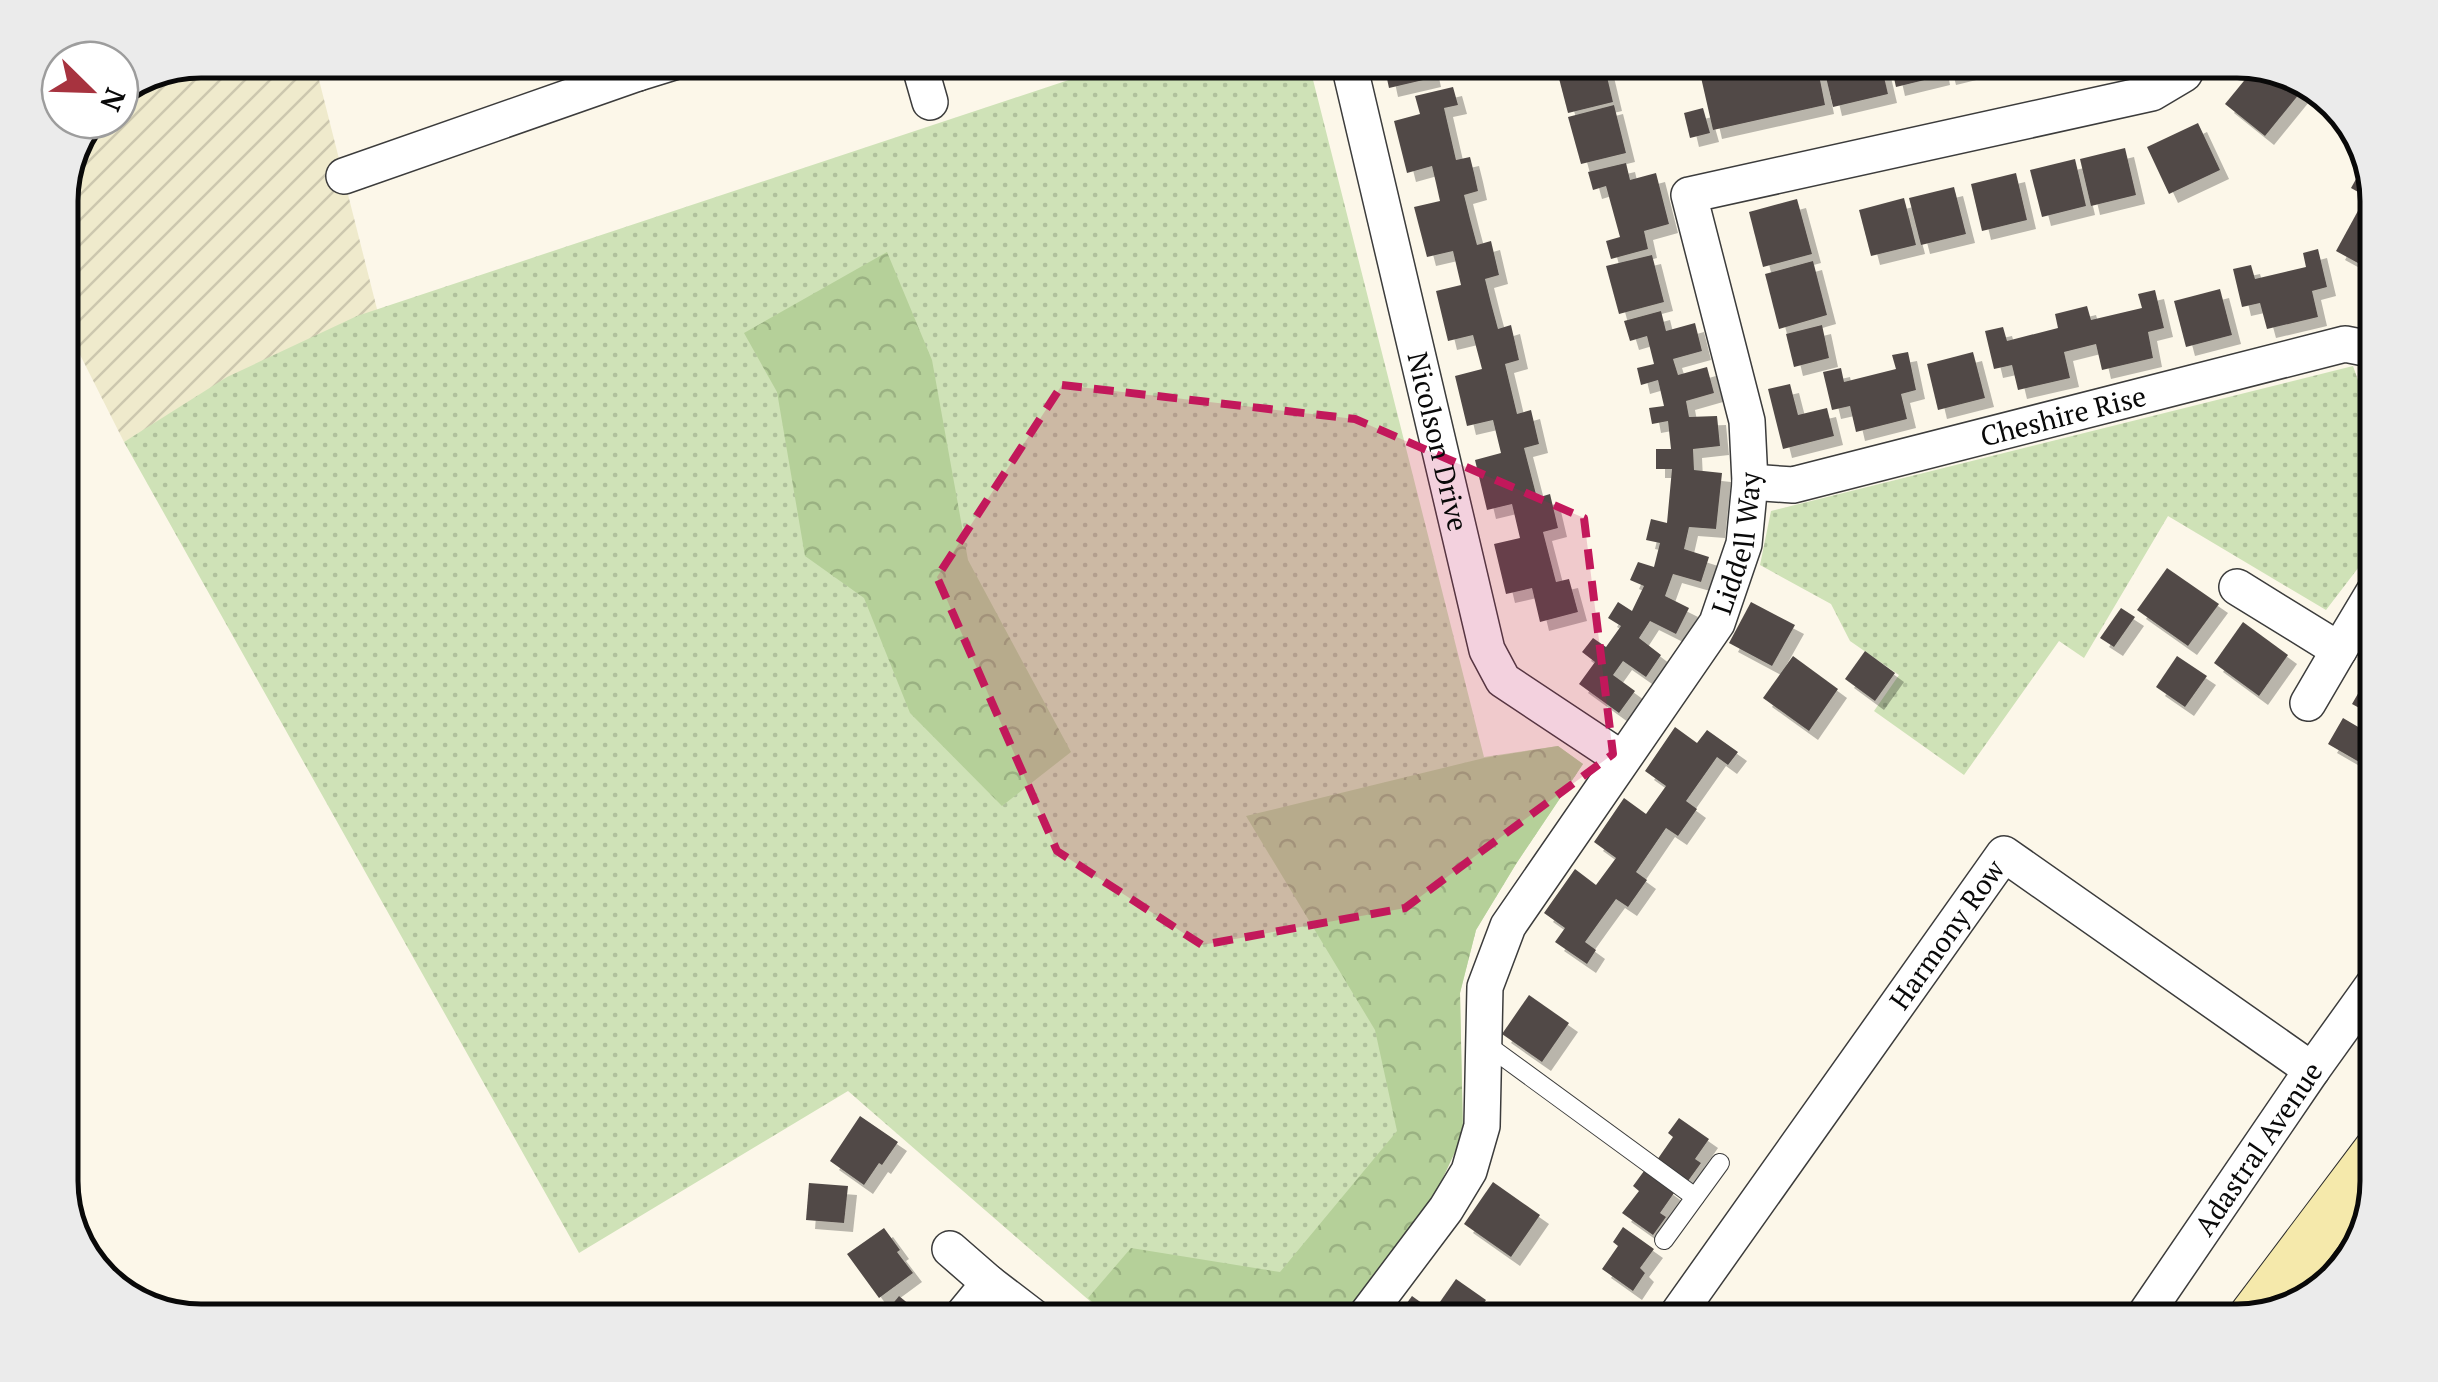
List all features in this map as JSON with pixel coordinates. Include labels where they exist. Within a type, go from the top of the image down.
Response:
[{"type":"street","points":[[344,176],[604,78]]},
{"type":"street","points":[[923,78],[930,102]]},
{"type":"street","name":"Nicolson Drive","points":[[1352,78],[1487,650],[1504,680],[1622,759]]},
{"type":"street","name":"Liddell Way","points":[[1375,1304],[1446,1209],[1468,1170],[1482,1126],[1485,987],[1508,926],[1716,624],[1744,544],[1750,482],[1747,422],[1689,194],[2152,93],[2177,78]]},
{"type":"street","name":"Cheshire Rise","points":[[1750,482],[1793,485],[2345,344],[2360,346]]},
{"type":"street","points":[[2237,588],[2339,650]]},
{"type":"street","points":[[2308,703],[2360,615]]},
{"type":"street","name":"Harmony Row","points":[[1685,1304],[2004,854],[2312,1070]]},
{"type":"street","name":"Adastral Avenue","points":[[2152,1304],[2360,1003]]},
{"type":"street","points":[[2265,1301],[2360,1176]]},
{"type":"street","points":[[950,1249],[1017,1304]]},
{"type":"street","points":[[971,1304],[988,1282]]},
{"type":"lane","points":[[1483,1042],[1695,1197]]},
{"type":"lane","points":[[1664,1240],[1720,1163]]},
{"type":"highlighted area","points":[[1062,385],[1355,419],[1584,518],[1613,754],[1405,908],[1202,945],[1057,851],[937,577]]},
{"type":"shaded area","points":[[200,78],[319,78],[378,313],[250,371],[124,442],[78,351],[78,192],[94,140],[140,140],[140,94],[161,84]]},
{"type":"green space","points":[[1075,78],[1313,78],[1484,757],[1558,746],[1583,764],[1476,930],[1460,993],[1463,1135],[1350,1304],[1093,1304],[848,1091],[579,1253],[124,442],[227,377],[357,316]]},
{"type":"green space","points":[[887,252],[932,360],[968,560],[1071,752],[1002,806],[910,713],[864,598],[805,556],[777,392],[744,333]]},
{"type":"green space","points":[[2353,366],[2360,386],[2360,566],[2326,610],[2168,516],[2084,658],[2059,641],[1964,775],[1874,711],[1899,675],[1850,641],[1831,604],[1760,565],[1771,511]]},
{"type":"green space","points":[[1558,746],[1583,764],[1476,930],[1460,993],[1463,1135],[1435,1195],[1352,1304],[1094,1304],[1088,1298],[1131,1248],[1280,1272],[1397,1131],[1375,1030],[1246,816],[1484,758]]},
{"type":"building","points":[[1387,78],[1432,78],[1389,88]]},
{"type":"building","points":[[1559,78],[1607,78],[1613,102],[1568,113]]},
{"type":"building","points":[[1701,78],[1820,78],[1825,105],[1713,130]]},
{"type":"building","points":[[1826,78],[1884,78],[1888,94],[1833,107]]},
{"type":"building","points":[[1894,78],[1933,78],[1896,87]]},
{"type":"building","points":[[2246,78],[2270,82],[2299,94],[2265,136],[2225,104]]},
{"type":"building","points":[[1453,87],[1458,105],[1444,108],[1456,160],[1470,157],[1478,191],[1464,195],[1477,245],[1491,241],[1499,275],[1485,279],[1498,329],[1511,325],[1519,360],[1505,364],[1517,414],[1531,410],[1539,444],[1524,448],[1537,498],[1550,494],[1558,528],[1543,532],[1556,582],[1569,579],[1578,612],[1540,622],[1532,588],[1506,594],[1494,544],[1520,538],[1512,504],[1487,510],[1475,460],[1501,453],[1493,420],[1467,426],[1455,376],[1482,369],[1473,335],[1448,341],[1436,291],[1461,285],[1453,251],[1427,257],[1414,207],[1440,201],[1432,166],[1407,173],[1394,121],[1420,114],[1415,96]]},
{"type":"building","points":[[1614,105],[1626,153],[1581,164],[1568,117]]},
{"type":"building","points":[[1703,108],[1710,133],[1690,138],[1684,113]]},
{"type":"building","points":[[2198,123],[2220,170],[2169,194],[2147,147]]},
{"type":"building","points":[[2125,148],[2136,195],[2091,206],[2080,159]]},
{"type":"building","points":[[2075,159],[2086,206],[2042,217],[2030,170]]},
{"type":"building","points":[[1626,163],[1630,180],[1656,173],[1669,224],[1644,231],[1648,249],[1611,259],[1606,241],[1620,237],[1606,186],[1593,190],[1588,172]]},
{"type":"building","points":[[2016,173],[2027,220],[1982,231],[1971,184]]},
{"type":"building","points":[[2357,177],[2360,193],[2351,188]]},
{"type":"building","points":[[1954,187],[1966,234],[1921,245],[1909,198]]},
{"type":"building","points":[[1904,198],[1916,245],[1871,256],[1859,210]]},
{"type":"building","points":[[1797,199],[1812,254],[1763,267],[1749,212]]},
{"type":"building","points":[[2359,209],[2360,210],[2360,264],[2336,251]]},
{"type":"building","points":[[2318,249],[2327,287],[2312,291],[2318,317],[2267,329],[2260,303],[2242,307],[2233,269],[2251,265],[2255,279],[2306,267],[2303,253]]},
{"type":"building","points":[[1652,255],[1664,302],[1619,314],[1606,266]]},
{"type":"building","points":[[1813,261],[1827,315],[1779,329],[1765,274]]},
{"type":"building","points":[[2220,289],[2232,335],[2186,347],[2174,301]]},
{"type":"building","points":[[2155,290],[2164,328],[2148,332],[2153,358],[2102,370],[2096,344],[2064,352],[2070,378],[2018,390],[2012,365],[1994,369],[1985,331],[2003,327],[2007,341],[2058,328],[2055,314],[2087,306],[2091,320],[2142,308],[2138,294]]},
{"type":"building","points":[[1661,311],[1666,331],[1695,323],[1702,351],[1673,359],[1678,375],[1707,367],[1714,393],[1686,401],[1689,417],[1717,416],[1720,446],[1693,449],[1694,470],[1722,473],[1716,529],[1689,527],[1684,549],[1709,557],[1701,582],[1673,574],[1665,596],[1689,608],[1676,634],[1650,621],[1639,638],[1661,655],[1646,677],[1623,661],[1613,675],[1635,691],[1619,713],[1579,684],[1595,662],[1582,652],[1593,638],[1606,647],[1621,626],[1608,618],[1618,602],[1632,611],[1644,586],[1630,580],[1638,562],[1654,567],[1660,543],[1646,540],[1651,519],[1667,523],[1672,469],[1656,469],[1656,449],[1671,449],[1668,421],[1652,424],[1649,408],[1664,406],[1658,380],[1641,385],[1637,368],[1654,364],[1647,336],[1630,341],[1624,321]]},
{"type":"building","points":[[1822,325],[1829,358],[1794,367],[1786,334]]},
{"type":"building","points":[[1908,352],[1916,390],[1901,394],[1907,419],[1856,432],[1850,406],[1832,410],[1823,372],[1841,368],[1844,382],[1896,369],[1892,355]]},
{"type":"building","points":[[1973,352],[1985,398],[1938,410],[1927,364]]},
{"type":"building","points":[[1790,384],[1798,415],[1827,408],[1834,436],[1783,449],[1768,389]]},
{"type":"building","points":[[2167,568],[2219,604],[2188,646],[2137,610]]},
{"type":"building","points":[[1751,602],[1795,625],[1772,666],[1729,643]]},
{"type":"building","points":[[2121,608],[2135,617],[2114,647],[2100,638]]},
{"type":"building","points":[[2243,622],[2288,655],[2259,696],[2214,663]]},
{"type":"building","points":[[1865,651],[1895,673],[1875,701],[1845,679]]},
{"type":"building","points":[[1793,656],[1838,689],[1809,731],[1763,698]]},
{"type":"building","points":[[2177,656],[2207,676],[2185,707],[2156,687]]},
{"type":"building","points":[[2360,690],[2360,708],[2352,704]]},
{"type":"building","points":[[2343,718],[2360,728],[2360,762],[2328,744]]},
{"type":"building","points":[[1675,727],[1697,743],[1707,730],[1738,752],[1728,765],[1717,757],[1686,801],[1697,809],[1678,836],[1666,828],[1636,872],[1647,880],[1628,907],[1616,899],[1585,942],[1596,950],[1587,964],[1555,942],[1565,928],[1544,913],[1575,869],[1596,885],[1616,858],[1594,842],[1624,798],[1646,814],[1666,786],[1645,771]]},
{"type":"building","points":[[1529,995],[1569,1023],[1542,1062],[1502,1034]]},
{"type":"building","points":[[860,1116],[898,1142],[864,1185],[830,1161]]},
{"type":"building","points":[[1679,1118],[1709,1139],[1695,1159],[1701,1163],[1688,1181],[1657,1160],[1673,1137],[1668,1133]]},
{"type":"building","points":[[1644,1171],[1674,1193],[1660,1213],[1666,1217],[1653,1235],[1622,1213],[1639,1191],[1633,1186]]},
{"type":"building","points":[[1493,1182],[1540,1215],[1511,1257],[1464,1224]]},
{"type":"building","points":[[809,1183],[848,1186],[844,1223],[806,1220]]},
{"type":"building","points":[[1623,1227],[1654,1249],[1640,1268],[1645,1273],[1633,1291],[1602,1269],[1618,1246],[1613,1242]]},
{"type":"building","points":[[884,1228],[913,1273],[879,1298],[847,1254]]},
{"type":"building","points":[[1456,1279],[1486,1300],[1483,1304],[1438,1304]]},
{"type":"building","points":[[899,1296],[909,1304],[893,1304]]},
{"type":"building","points":[[1412,1296],[1423,1304],[1406,1304]]}]
